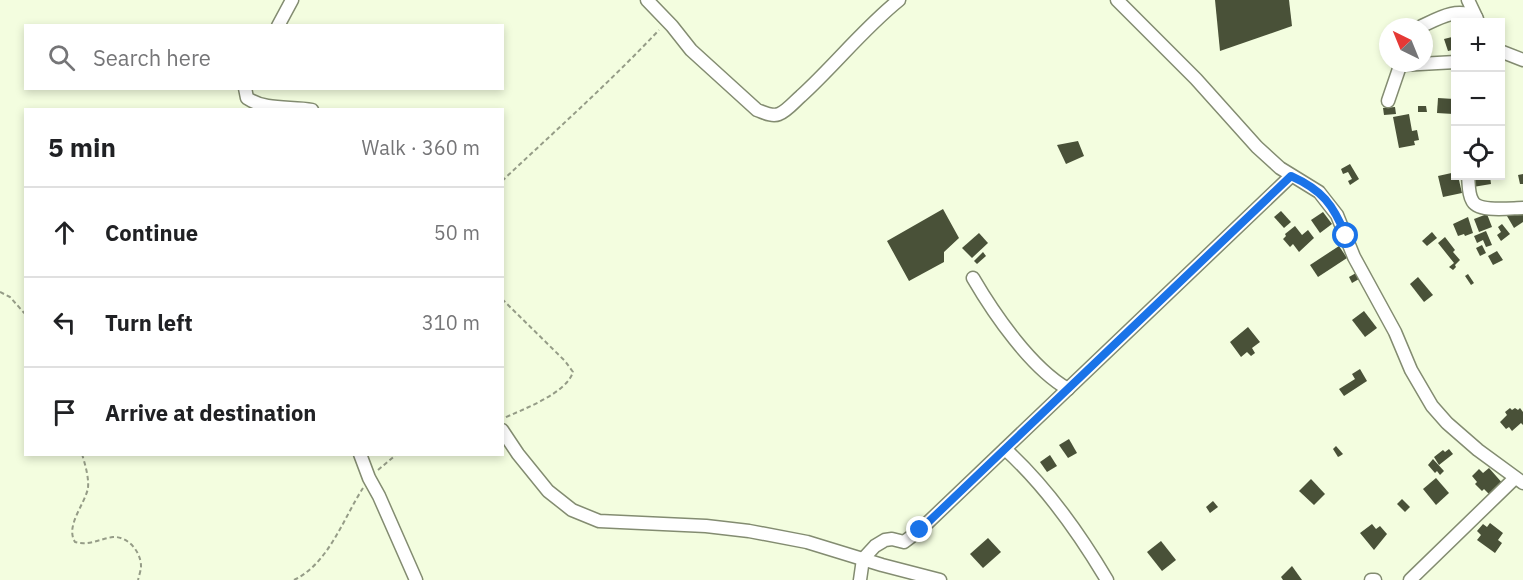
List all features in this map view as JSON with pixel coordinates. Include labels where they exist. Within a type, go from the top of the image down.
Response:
[{"type":"street","points":[[279,24],[292,0]]},
{"type":"street","points":[[647,0],[691,50],[757,110],[769,114],[779,114],[817,81],[874,21],[899,0]]},
{"type":"street","points":[[1117,0],[1196,79],[1257,147],[1291,176],[1319,192],[1337,215],[1354,257],[1395,333],[1416,380],[1432,406],[1447,423],[1478,450],[1519,481],[1410,580]]},
{"type":"street","points":[[1468,0],[1476,18]]},
{"type":"street","points":[[1433,21],[1453,13],[1467,13],[1474,18]]},
{"type":"street","points":[[1505,55],[1523,60]]},
{"type":"street","points":[[1433,63],[1451,62]]},
{"type":"street","points":[[1388,101],[1398,72]]},
{"type":"street","points":[[246,90],[247,98],[259,104],[280,108]]},
{"type":"street","points":[[860,580],[863,559],[875,546],[885,540],[892,539],[902,542],[909,540],[1291,176]]},
{"type":"street","points":[[1468,180],[1471,200],[1478,207],[1523,208]]},
{"type":"street","points":[[973,278],[987,303],[1025,351],[1056,382],[1068,389]]},
{"type":"street","points":[[504,433],[548,491],[572,510],[599,521],[705,526],[749,531],[807,542],[940,580]]},
{"type":"street","points":[[1005,448],[1024,466],[1077,533],[1107,580]]},
{"type":"street","points":[[361,456],[416,580]]},
{"type":"path","points":[[504,180],[579,107],[632,60],[663,26],[672,26]]},
{"type":"path","points":[[0,292],[10,297],[24,313]]},
{"type":"path","points":[[504,301],[566,361],[573,372],[570,380],[558,390],[504,418]]},
{"type":"path","points":[[82,456],[88,487],[72,529],[72,537],[75,542],[83,544],[116,537],[129,542],[138,551],[141,565],[138,580]]},
{"type":"path","points":[[294,580],[314,568],[369,478],[395,456]]},
{"type":"building","points":[[1215,0],[1289,0],[1292,26],[1220,51]]},
{"type":"building","points":[[1451,37],[1451,50],[1448,51],[1444,39]]},
{"type":"building","points":[[1438,98],[1451,99],[1451,114],[1437,113]]},
{"type":"building","points":[[1418,106],[1426,106],[1427,112],[1418,112]]},
{"type":"building","points":[[1395,107],[1396,114],[1384,115],[1383,108]]},
{"type":"building","points":[[1409,114],[1412,131],[1417,130],[1419,140],[1414,141],[1415,145],[1399,148],[1393,117]]},
{"type":"building","points":[[1078,141],[1084,156],[1066,164],[1057,145]]},
{"type":"building","points":[[1350,164],[1359,179],[1350,185],[1348,181],[1352,179],[1348,172],[1343,174],[1341,169]]},
{"type":"building","points":[[1451,173],[1451,180],[1459,180],[1462,193],[1443,197],[1438,176]]},
{"type":"building","points":[[1523,174],[1523,184],[1520,184],[1518,175]]},
{"type":"building","points":[[1472,180],[1490,180],[1491,184],[1473,187]]},
{"type":"building","points":[[943,209],[959,238],[944,252],[944,262],[909,281],[887,241]]},
{"type":"building","points":[[1520,209],[1523,222],[1514,228],[1507,216]]},
{"type":"building","points":[[1281,211],[1291,222],[1284,228],[1274,217]]},
{"type":"building","points":[[1323,212],[1332,224],[1320,233],[1311,220]]},
{"type":"building","points":[[1487,214],[1492,227],[1479,232],[1474,219]]},
{"type":"building","points":[[1468,217],[1473,233],[1458,236],[1453,224]]},
{"type":"building","points":[[1502,224],[1510,234],[1501,241],[1497,235],[1501,232],[1498,227]]},
{"type":"building","points":[[1295,226],[1302,235],[1308,230],[1314,238],[1299,252],[1293,244],[1290,247],[1283,239],[1285,234]]},
{"type":"building","points":[[1486,231],[1492,245],[1486,247],[1483,240],[1477,243],[1474,236]]},
{"type":"building","points":[[1432,232],[1437,238],[1427,246],[1422,241]]},
{"type":"building","points":[[979,233],[988,243],[972,258],[962,248]]},
{"type":"building","points":[[1445,237],[1460,260],[1453,270],[1449,267],[1454,263],[1438,243]]},
{"type":"building","points":[[1482,245],[1486,253],[1480,256],[1476,248]]},
{"type":"building","points":[[1339,246],[1347,258],[1318,277],[1310,265]]},
{"type":"building","points":[[1497,251],[1503,260],[1493,265],[1488,256]]},
{"type":"building","points":[[983,252],[986,256],[977,264],[974,261]]},
{"type":"building","points":[[1356,273],[1359,279],[1352,283],[1349,277]]},
{"type":"building","points":[[1468,274],[1474,283],[1471,285],[1465,276]]},
{"type":"building","points":[[1418,277],[1433,295],[1424,302],[1410,284]]},
{"type":"building","points":[[1364,311],[1377,328],[1365,337],[1352,320]]},
{"type":"building","points":[[1248,327],[1260,342],[1252,348],[1255,353],[1251,356],[1247,352],[1241,357],[1230,342]]},
{"type":"building","points":[[1360,369],[1367,381],[1344,396],[1339,389],[1355,379],[1352,374]]},
{"type":"building","points":[[1510,408],[1518,410],[1520,408],[1523,412],[1523,425],[1521,423],[1512,431],[1509,427],[1506,429],[1500,422]]},
{"type":"building","points":[[1069,439],[1077,453],[1068,458],[1059,445]]},
{"type":"building","points":[[1336,446],[1343,454],[1338,457],[1333,449]]},
{"type":"building","points":[[1449,449],[1453,454],[1439,465],[1434,457],[1443,450],[1445,452]]},
{"type":"building","points":[[1050,455],[1057,466],[1047,472],[1040,462]]},
{"type":"building","points":[[1433,459],[1444,471],[1440,475],[1428,465]]},
{"type":"building","points":[[1489,468],[1504,485],[1490,495],[1475,484],[1477,482],[1472,476],[1479,469],[1483,473]]},
{"type":"building","points":[[1436,478],[1449,493],[1436,505],[1423,489]]},
{"type":"building","points":[[1311,479],[1325,494],[1314,505],[1299,491]]},
{"type":"building","points":[[1402,499],[1410,507],[1405,512],[1397,504]]},
{"type":"building","points":[[1213,501],[1218,507],[1210,513],[1206,507]]},
{"type":"building","points":[[1490,523],[1503,533],[1498,540],[1502,543],[1495,553],[1477,540],[1481,535],[1477,531],[1483,524],[1487,527]]},
{"type":"building","points":[[1372,524],[1376,529],[1380,526],[1387,534],[1374,550],[1360,533]]},
{"type":"building","points":[[988,538],[1001,552],[983,568],[970,554]]},
{"type":"building","points":[[1161,541],[1176,560],[1162,571],[1147,552]]},
{"type":"building","points":[[1292,566],[1302,580],[1283,580],[1281,577]]},
{"type":"route","points":[[920,530],[1291,176],[1319,192],[1337,215],[1346,236]]}]
